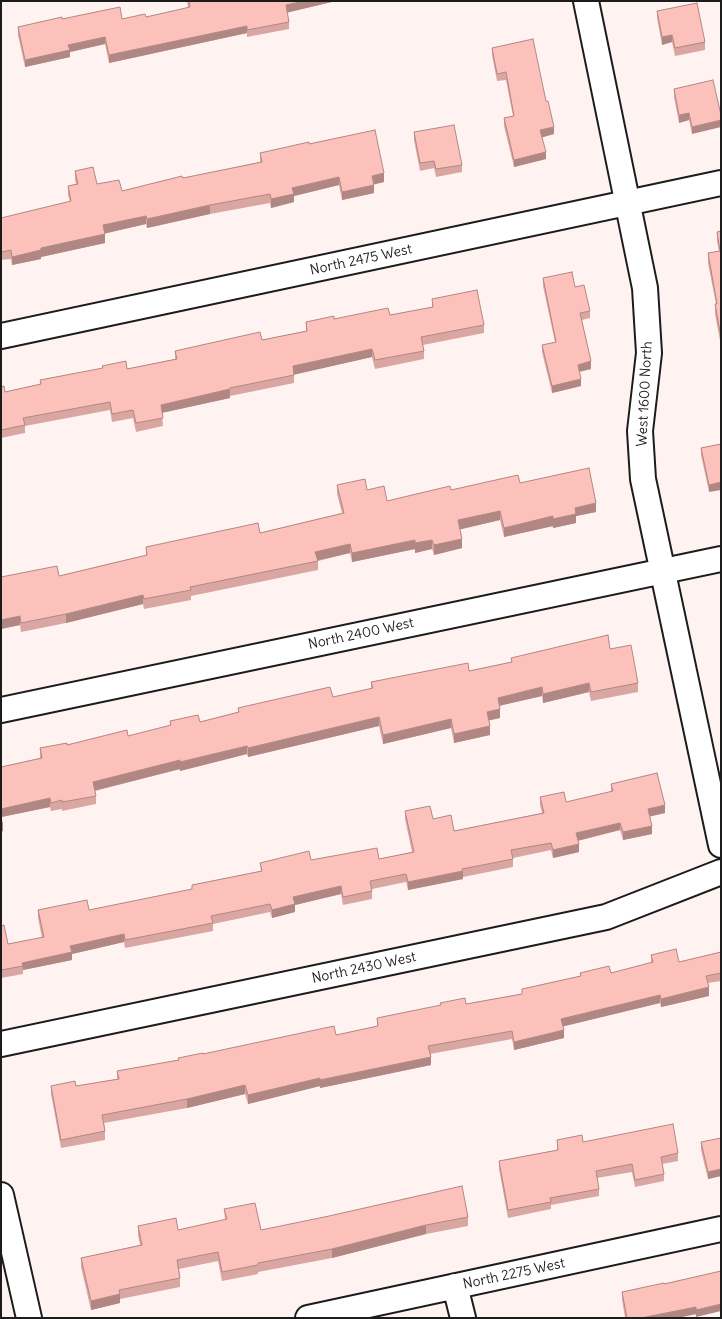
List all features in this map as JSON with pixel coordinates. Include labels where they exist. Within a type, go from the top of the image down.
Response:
[{"type":"street","name":"West 1600 North","points":[[586,1],[645,288],[649,353],[640,431],[643,479],[721,845]]},
{"type":"street","name":"North 2475 West","points":[[1,336],[721,183]]},
{"type":"street","name":"North 2400 West","points":[[1,710],[721,559]]},
{"type":"street","name":"North 2430 West","points":[[1,1044],[606,917],[721,872]]},
{"type":"street","points":[[1,1195],[29,1318]]},
{"type":"street","name":"North 2275 West","points":[[308,1318],[721,1230]]},
{"type":"street","points":[[456,1286],[463,1318]]},
{"type":"building","points":[[189,1],[304,1],[286,5],[289,22],[247,30],[247,26],[109,55],[105,37],[68,45],[70,50],[25,60],[18,27],[120,7],[122,19],[145,14],[146,17],[190,7]]},
{"type":"building","points":[[697,3],[705,42],[675,48],[672,35],[662,37],[657,11]]},
{"type":"building","points":[[533,39],[546,101],[548,101],[554,127],[540,130],[546,152],[514,160],[504,118],[514,116],[506,72],[497,74],[492,48]]},
{"type":"building","points":[[713,80],[721,120],[692,127],[689,113],[679,115],[674,89]]},
{"type":"building","points":[[454,125],[462,165],[436,169],[434,161],[420,163],[414,132]]},
{"type":"building","points":[[375,130],[384,173],[372,176],[374,185],[342,192],[339,177],[292,188],[294,194],[271,199],[270,194],[147,219],[146,216],[103,225],[105,234],[41,248],[41,250],[12,257],[11,250],[1,252],[1,218],[71,201],[68,186],[78,184],[75,171],[93,167],[97,184],[119,180],[122,191],[182,176],[183,178],[262,162],[260,153]]},
{"type":"building","points":[[721,231],[721,337],[708,253],[720,251],[717,232]]},
{"type":"building","points":[[572,272],[575,287],[584,285],[590,311],[580,313],[591,361],[578,365],[581,379],[552,386],[542,345],[556,342],[543,278]]},
{"type":"building","points":[[477,290],[484,325],[421,337],[424,351],[375,360],[372,349],[293,366],[294,375],[161,405],[163,418],[136,423],[133,410],[112,414],[110,402],[23,418],[25,425],[1,430],[1,387],[4,386],[5,392],[41,384],[40,380],[103,368],[102,366],[126,361],[127,369],[177,359],[175,351],[260,332],[262,340],[307,331],[306,322],[334,316],[334,319],[388,308],[390,315],[433,307],[432,299]]},
{"type":"building","points":[[721,444],[721,482],[709,485],[701,448]]},
{"type":"building","points":[[589,468],[596,503],[575,508],[576,514],[553,519],[553,516],[504,528],[500,511],[458,520],[462,539],[434,545],[432,540],[415,543],[415,540],[352,553],[350,544],[315,552],[318,561],[190,587],[191,590],[144,599],[143,595],[21,623],[20,616],[1,620],[1,577],[57,566],[59,576],[147,555],[146,547],[258,523],[260,533],[344,513],[337,485],[365,479],[367,490],[384,486],[387,501],[450,486],[451,490],[518,475],[520,483]]},
{"type":"building","points":[[608,635],[610,649],[631,645],[638,683],[591,692],[589,683],[543,694],[542,687],[498,698],[500,709],[487,712],[490,726],[454,734],[451,719],[383,735],[379,717],[248,748],[247,746],[180,762],[180,760],[93,782],[96,796],[51,803],[50,798],[1,809],[1,767],[42,758],[40,748],[67,743],[67,745],[127,730],[128,736],[171,725],[170,721],[198,715],[200,722],[239,712],[238,708],[330,687],[333,697],[373,688],[371,682],[468,663],[469,671],[512,662],[511,658]]},
{"type":"building","points":[[657,773],[665,805],[648,809],[652,826],[623,832],[620,823],[576,833],[579,844],[553,850],[551,843],[511,850],[513,859],[408,882],[406,874],[370,881],[372,891],[343,897],[341,886],[293,897],[295,904],[272,910],[270,904],[211,916],[213,923],[125,940],[124,934],[70,946],[72,952],[22,963],[23,966],[1,970],[1,926],[4,925],[8,944],[44,937],[38,910],[87,900],[89,910],[192,889],[192,885],[262,871],[260,863],[309,851],[311,860],[377,848],[379,859],[414,852],[405,811],[430,806],[433,819],[451,815],[454,831],[544,813],[540,797],[564,792],[566,802],[613,791],[611,784]]},
{"type":"building","points":[[676,949],[679,962],[721,952],[721,973],[706,976],[709,987],[661,999],[660,995],[561,1019],[564,1030],[514,1042],[512,1031],[428,1046],[431,1057],[320,1080],[320,1078],[248,1095],[245,1085],[187,1099],[102,1115],[105,1131],[61,1140],[51,1086],[75,1081],[76,1086],[119,1079],[117,1071],[179,1060],[178,1058],[334,1026],[336,1035],[378,1026],[377,1018],[441,1005],[440,1003],[465,998],[466,1004],[522,994],[522,989],[581,976],[580,973],[609,966],[611,973],[653,962],[651,955]]},
{"type":"building","points":[[673,1124],[678,1153],[661,1157],[664,1174],[635,1180],[632,1164],[596,1171],[599,1189],[550,1198],[551,1202],[508,1210],[499,1161],[558,1150],[557,1140],[582,1135],[583,1142]]},
{"type":"building","points":[[721,1138],[721,1169],[708,1172],[701,1142]]},
{"type":"building","points":[[462,1186],[468,1217],[426,1225],[332,1249],[222,1272],[218,1252],[177,1260],[180,1278],[119,1290],[120,1294],[91,1301],[81,1258],[142,1245],[138,1226],[176,1218],[178,1230],[227,1219],[224,1209],[255,1203],[261,1230]]},
{"type":"building","points":[[721,1271],[721,1304],[696,1310],[696,1307],[641,1318],[627,1318],[622,1292]]}]
